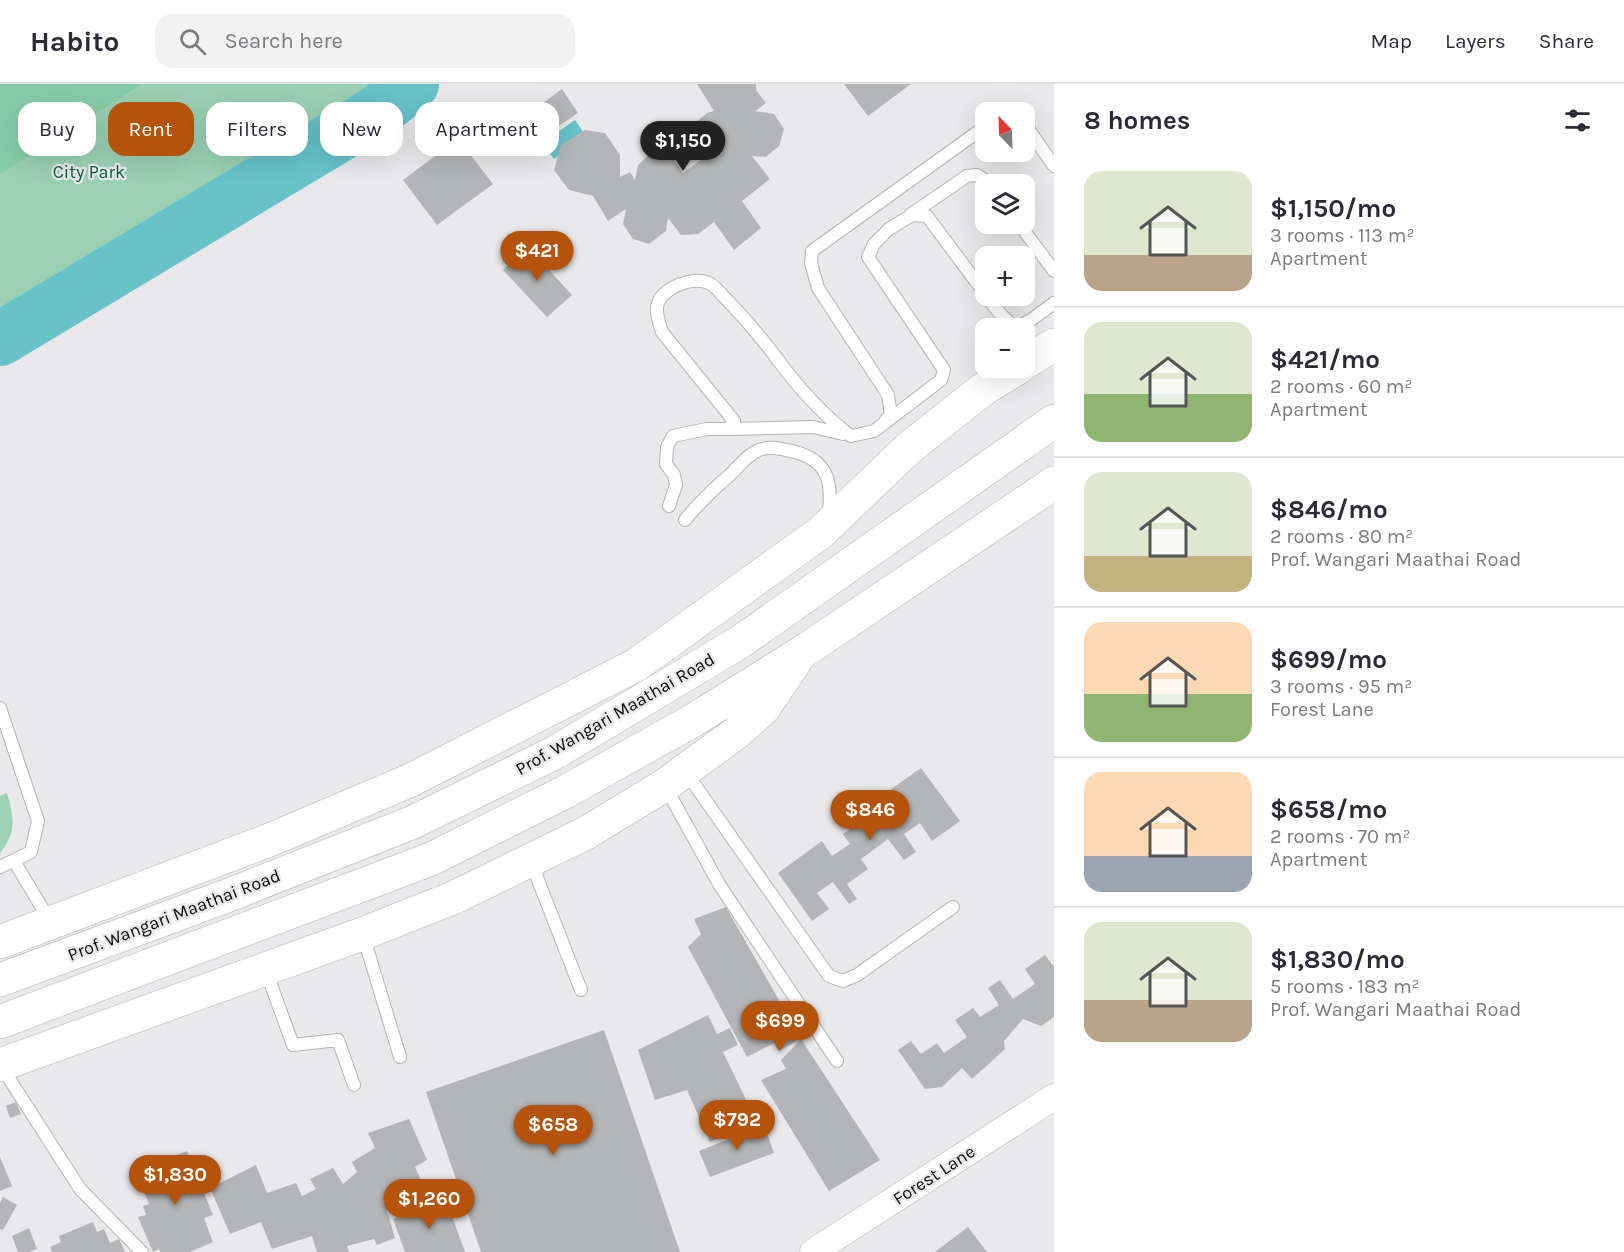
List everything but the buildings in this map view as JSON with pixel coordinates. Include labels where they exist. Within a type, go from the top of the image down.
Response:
[{"type":"main road","points":[[1035,356],[1054,345]]},
{"type":"main road","points":[[0,942],[272,838],[411,780],[636,665],[823,530],[909,448],[982,390],[1002,378]]},
{"type":"main road","name":"Prof. Wangari Maathai Road","points":[[0,980],[229,895],[411,823],[556,752],[740,642],[1054,421]]},
{"type":"main road","points":[[0,1022],[431,859],[565,792],[692,721],[801,653],[1054,483]]},
{"type":"main road","points":[[823,530],[846,568]]},
{"type":"main road","points":[[0,1065],[266,970],[453,898],[586,833],[675,778],[736,733],[763,709],[801,653]]},
{"type":"street","name":"Forest Lane","points":[[813,1252],[1054,1097]]},
{"type":"lane","points":[[874,430],[891,416],[888,395],[818,288],[811,263],[812,251],[975,134]]},
{"type":"lane","points":[[1035,139],[1054,166]]},
{"type":"lane","points":[[899,223],[967,176],[975,175]]},
{"type":"lane","points":[[669,506],[676,485],[674,475],[666,464],[667,447],[673,436],[707,429],[813,427],[851,436],[874,430],[941,380],[944,370],[868,257],[874,244],[889,229],[912,215],[927,216],[975,280]]},
{"type":"lane","points":[[1026,234],[1054,271]]},
{"type":"lane","points":[[728,429],[734,421],[662,332],[656,314],[659,299],[668,291],[697,280],[711,284],[759,334],[814,404],[832,422],[851,436]]},
{"type":"lane","points":[[994,306],[1008,322],[1017,327],[1054,303]]},
{"type":"lane","points":[[685,520],[746,457],[770,447],[810,456],[822,466],[831,491],[823,530]]},
{"type":"lane","points":[[0,708],[38,820],[31,852],[0,867]]},
{"type":"lane","points":[[675,778],[829,976],[843,981],[857,975],[953,908]]},
{"type":"lane","points":[[675,778],[719,884],[837,1061]]},
{"type":"lane","points":[[14,861],[51,922]]},
{"type":"lane","points":[[530,861],[580,990]]},
{"type":"lane","points":[[362,934],[400,1057]]},
{"type":"lane","points":[[266,970],[292,1046],[338,1040],[354,1085]]},
{"type":"lane","points":[[0,1065],[80,1189],[142,1252]]},
{"type":"green space","name":"City Park","points":[[0,84],[412,84],[390,102],[320,102],[320,144],[308,150],[308,102],[206,102],[206,156],[298,156],[0,320]]},
{"type":"green space","points":[[0,84],[142,84],[114,102],[108,102],[108,106],[96,113],[96,102],[18,102],[18,156],[28,156],[0,174]]},
{"type":"green space","points":[[7,793],[12,831],[0,853],[0,796]]},
{"type":"water","points":[[575,120],[586,136],[559,155],[559,131]]},
{"type":"waterway","points":[[0,339],[376,113],[412,84]]}]
